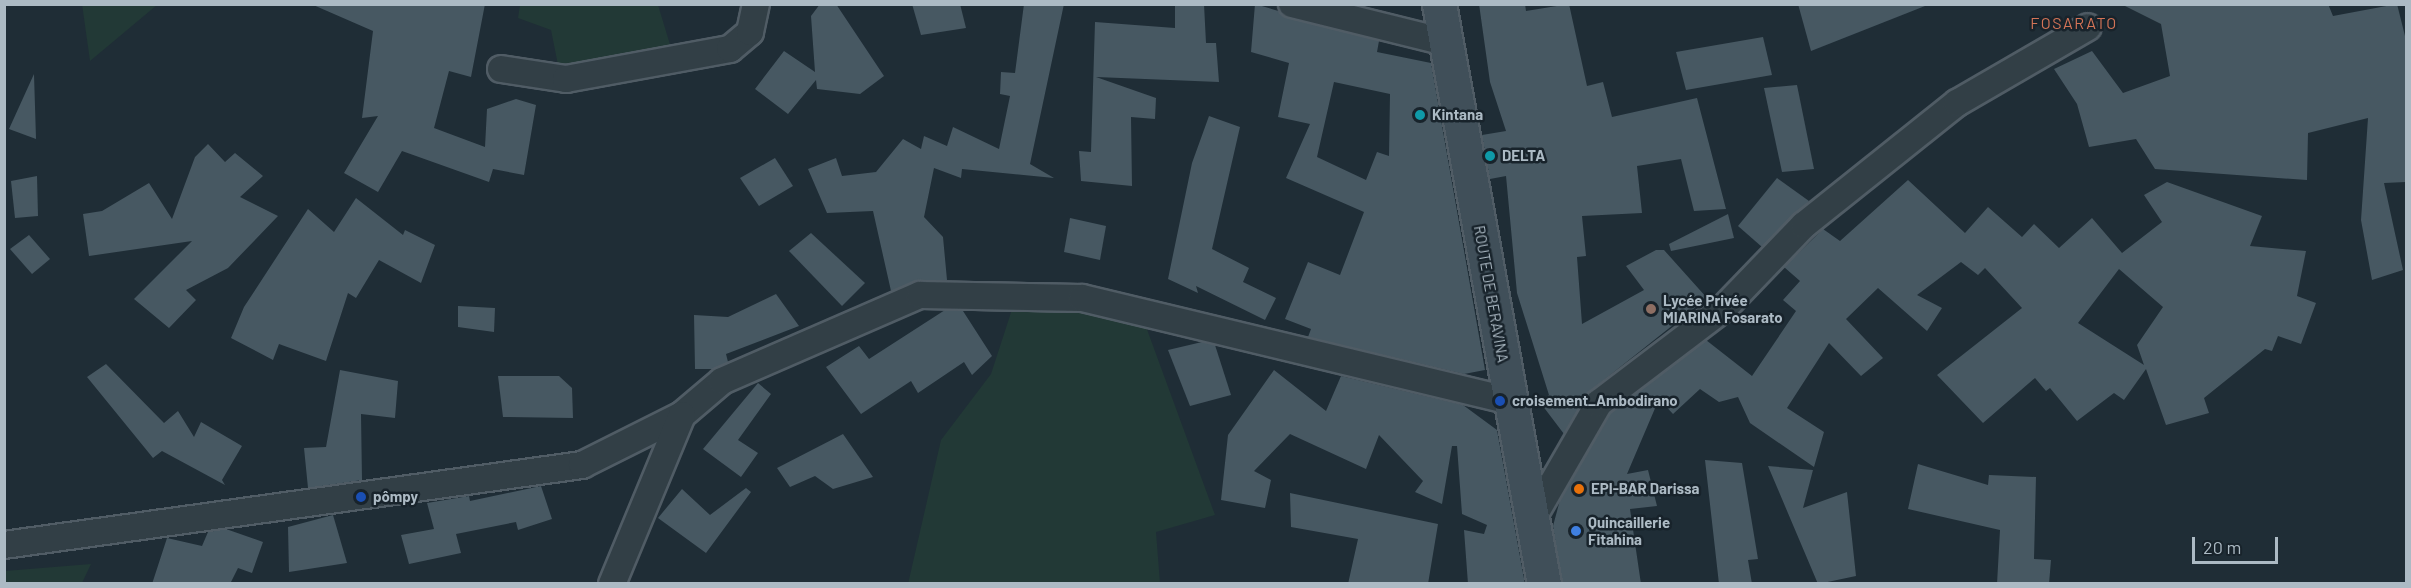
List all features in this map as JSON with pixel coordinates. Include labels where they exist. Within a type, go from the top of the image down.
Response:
[{"type":"street","points":[[501,69],[566,79],[730,49],[750,32],[756,4]]},
{"type":"street","points":[[1292,4],[1445,42]]},
{"type":"street","name":"ROUTE DE BERAVINA","points":[[1438,4],[1544,584]]},
{"type":"street","points":[[1532,519],[1599,403],[1724,308],[1804,225],[1957,103],[2088,27]]},
{"type":"street","points":[[4,545],[582,465],[682,415],[722,381],[920,295],[1082,298],[1511,401]]},
{"type":"street","points":[[612,584],[682,415]]},
{"type":"green space","points":[[82,4],[157,4],[157,5],[90,61]]},
{"type":"green space","points":[[520,5],[658,5],[672,51],[578,72],[558,65],[551,30],[518,18]]},
{"type":"green space","points":[[1016,297],[1141,313],[1215,515],[1156,532],[1160,583],[908,584],[941,440],[991,374]]},
{"type":"green space","points":[[91,564],[82,583],[5,583],[5,571]]},
{"type":"building","points":[[311,4],[485,4],[471,77],[449,71],[434,128],[485,147],[487,109],[516,99],[536,105],[524,175],[493,169],[489,182],[402,151],[378,192],[344,173],[378,116],[362,118],[373,31]]},
{"type":"building","points":[[820,4],[836,4],[884,76],[860,94],[817,89],[816,80],[788,114],[755,89],[784,51],[815,72],[811,16]]},
{"type":"building","points":[[912,4],[960,4],[966,28],[921,35]]},
{"type":"building","points":[[1024,4],[1064,4],[1030,164],[1054,178],[962,169],[961,178],[934,168],[924,217],[943,237],[947,280],[920,280],[891,291],[873,211],[827,213],[808,169],[836,158],[842,176],[876,172],[903,139],[921,149],[924,136],[947,146],[953,127],[999,149],[1010,96],[1000,94],[1001,72],[1015,73]]},
{"type":"building","points":[[1175,4],[1204,4],[1206,43],[1216,43],[1219,82],[1096,77],[1156,98],[1155,119],[1131,117],[1132,186],[1081,181],[1079,151],[1091,152],[1095,22],[1175,28]]},
{"type":"building","points":[[1255,4],[1379,41],[1377,52],[1431,63],[1485,370],[1464,374],[1308,337],[1311,329],[1285,319],[1308,262],[1340,275],[1364,212],[1286,178],[1310,124],[1278,117],[1289,63],[1251,52]],"holes":[[[1334,82],[1390,94],[1389,156],[1377,152],[1366,180],[1317,157]]]},
{"type":"building","points":[[1479,4],[1525,4],[1526,11],[1569,4],[1587,86],[1603,82],[1612,117],[1697,98],[1726,209],[1694,211],[1681,159],[1637,166],[1642,213],[1582,216],[1586,256],[1577,257],[1582,324],[1644,290],[1626,266],[1656,250],[1664,250],[1707,298],[1590,391],[1564,434],[1539,401],[1549,395],[1517,293],[1506,176],[1490,179],[1482,135],[1506,131],[1490,82]]},
{"type":"building","points":[[1798,4],[1925,4],[1925,6],[1811,51]]},
{"type":"building","points":[[2121,4],[2328,4],[2333,16],[2397,4],[2406,40],[2406,182],[2384,183],[2403,270],[2372,280],[2361,220],[2368,118],[2308,133],[2307,180],[2155,169],[2136,139],[2089,147],[2077,104],[2054,69],[2092,51],[2123,93],[2170,76],[2161,24]]},
{"type":"building","points":[[1763,37],[1772,75],[1686,90],[1676,52]]},
{"type":"building","points":[[34,74],[36,139],[9,129]]},
{"type":"building","points":[[1797,85],[1814,169],[1782,172],[1764,88]]},
{"type":"building","points":[[1209,116],[1240,127],[1212,249],[1249,268],[1243,282],[1276,298],[1265,320],[1196,286],[1198,293],[1168,279],[1192,163]]},
{"type":"building","points":[[208,144],[225,162],[235,153],[263,176],[240,197],[278,216],[228,268],[186,290],[196,300],[169,328],[134,299],[192,241],[89,256],[83,214],[102,211],[149,183],[172,219],[195,157]]},
{"type":"building","points":[[775,158],[793,186],[759,206],[740,178]]},
{"type":"building","points":[[37,176],[38,216],[15,218],[11,181]]},
{"type":"building","points":[[1777,178],[1809,201],[1762,247],[1738,226]]},
{"type":"building","points":[[1908,180],[1965,233],[1988,207],[2022,237],[2034,224],[2059,248],[2092,218],[2122,253],[2162,222],[2144,195],[2167,182],[2262,216],[2250,246],[2306,251],[2297,296],[2316,303],[2301,344],[2278,336],[2272,351],[2265,349],[2204,398],[2209,413],[2166,425],[2146,369],[2124,400],[2114,393],[2077,421],[2050,388],[2046,391],[2035,378],[1983,423],[1937,375],[2022,308],[1985,268],[1978,275],[1961,262],[1917,295],[1942,308],[1927,331],[1878,288],[1846,319],[1883,358],[1861,376],[1829,343],[1787,408],[1824,432],[1814,467],[1750,423],[1738,397],[1719,402],[1700,389],[1673,414],[1659,399],[1627,474],[1648,470],[1657,506],[1630,509],[1641,584],[1562,584],[1553,526],[1560,500],[1610,413],[1706,340],[1752,376],[1796,311],[1783,300],[1800,281],[1784,267],[1823,229],[1840,241]],"holes":[[[2119,269],[2163,307],[2137,345],[2144,365],[2078,323]]]},
{"type":"building","points":[[356,198],[403,235],[405,230],[435,245],[421,283],[379,260],[356,298],[348,293],[326,361],[279,344],[273,360],[231,338],[244,307],[308,209],[334,232]]},
{"type":"building","points":[[1728,214],[1734,238],[1671,251],[1669,244]]},
{"type":"building","points":[[1070,218],[1106,226],[1100,260],[1064,252]]},
{"type":"building","points":[[811,233],[865,283],[842,306],[789,251]]},
{"type":"building","points":[[29,235],[50,259],[32,274],[10,249]]},
{"type":"building","points":[[776,294],[799,326],[726,354],[728,362],[713,369],[695,369],[694,315],[728,317]]},
{"type":"building","points":[[458,306],[495,308],[494,332],[458,327]]},
{"type":"building","points":[[945,310],[963,311],[992,356],[972,375],[964,362],[918,393],[911,381],[861,414],[826,367],[859,346],[869,359]]},
{"type":"building","points":[[1202,342],[1215,345],[1231,395],[1190,406],[1168,350]]},
{"type":"building","points":[[106,364],[164,423],[178,411],[194,437],[201,422],[242,446],[222,480],[225,485],[162,451],[153,458],[87,377]]},
{"type":"building","points":[[340,370],[398,381],[395,418],[361,414],[362,480],[308,488],[304,448],[326,447]]},
{"type":"building","points":[[1274,370],[1326,411],[1341,376],[1463,405],[1497,430],[1525,584],[1468,584],[1464,530],[1484,534],[1487,525],[1462,514],[1457,446],[1452,446],[1442,504],[1415,492],[1423,481],[1379,435],[1366,469],[1290,434],[1254,471],[1271,480],[1265,508],[1221,500],[1228,435]]},
{"type":"building","points":[[498,376],[559,376],[572,388],[573,418],[503,417]]},
{"type":"building","points":[[758,383],[771,394],[738,440],[758,453],[741,477],[703,449]]},
{"type":"building","points":[[843,434],[873,477],[833,489],[815,476],[790,487],[777,468]]},
{"type":"building","points":[[1705,460],[1742,463],[1758,559],[1748,560],[1752,584],[1719,584]]},
{"type":"building","points":[[1918,464],[1988,485],[1989,475],[2036,477],[2034,559],[2051,560],[2049,584],[1997,584],[2000,530],[1908,509]]},
{"type":"building","points":[[1768,466],[1813,470],[1803,508],[1847,492],[1856,576],[1818,584]]},
{"type":"building","points":[[541,486],[552,519],[518,530],[516,522],[456,534],[461,553],[409,564],[401,535],[434,529],[427,503],[469,496],[470,501]]},
{"type":"building","points":[[746,488],[751,492],[706,553],[658,518],[682,489],[710,515]]},
{"type":"building","points":[[1290,493],[1438,524],[1428,584],[1348,584],[1358,539],[1291,527]]},
{"type":"building","points":[[333,515],[347,563],[289,572],[288,527]]},
{"type":"building","points":[[226,529],[263,542],[252,573],[238,568],[230,584],[152,584],[167,538],[202,546],[208,532]]},
{"type":"place","name":"Kintana","points":[[1420,115]]},
{"type":"place","name":"DELTA","points":[[1490,156]]},
{"type":"place","name":"Lycée Privée MIARINA Fosarato","points":[[1651,309]]},
{"type":"place","name":"croisement_Ambodirano","points":[[1500,401]]},
{"type":"place","name":"EPI-BAR Darissa","points":[[1579,489]]},
{"type":"place","name":"pômpy","points":[[361,497]]},
{"type":"place","name":"Quincaillerie Fitahina","points":[[1576,531]]},
{"type":"district","name":"FOSARATO","points":[[2074,23]]}]
